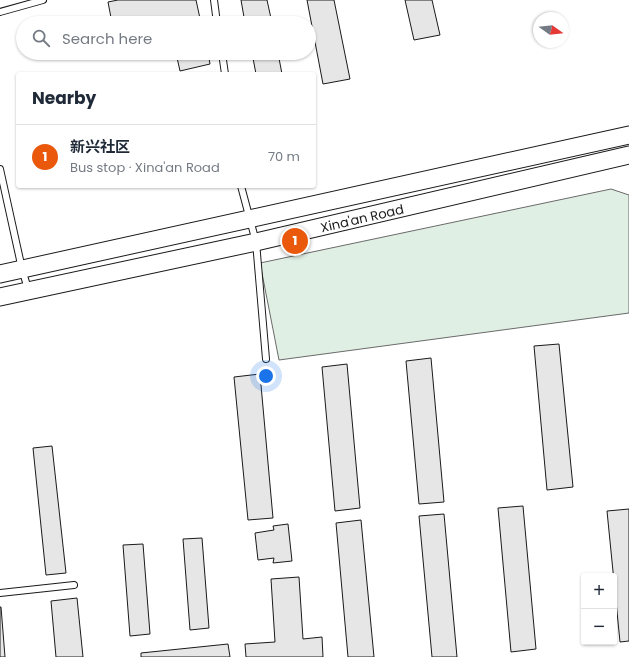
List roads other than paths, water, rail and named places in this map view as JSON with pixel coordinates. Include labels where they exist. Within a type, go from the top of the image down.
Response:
[{"type":"main road","name":"Xina'an Road","points":[[0,274],[629,135]]},
{"type":"main road","name":"Xina'an Road","points":[[0,297],[256,242],[629,155]]},
{"type":"lane","points":[[0,12],[43,0]]},
{"type":"lane","points":[[214,0],[216,16]]},
{"type":"lane","points":[[223,60],[225,72]]},
{"type":"lane","points":[[0,169],[28,291]]},
{"type":"lane","points":[[241,188],[248,219],[256,242],[266,359]]},
{"type":"lane","points":[[0,593],[74,585]]},
{"type":"place","name":"新兴社区","points":[[295,241]]}]
